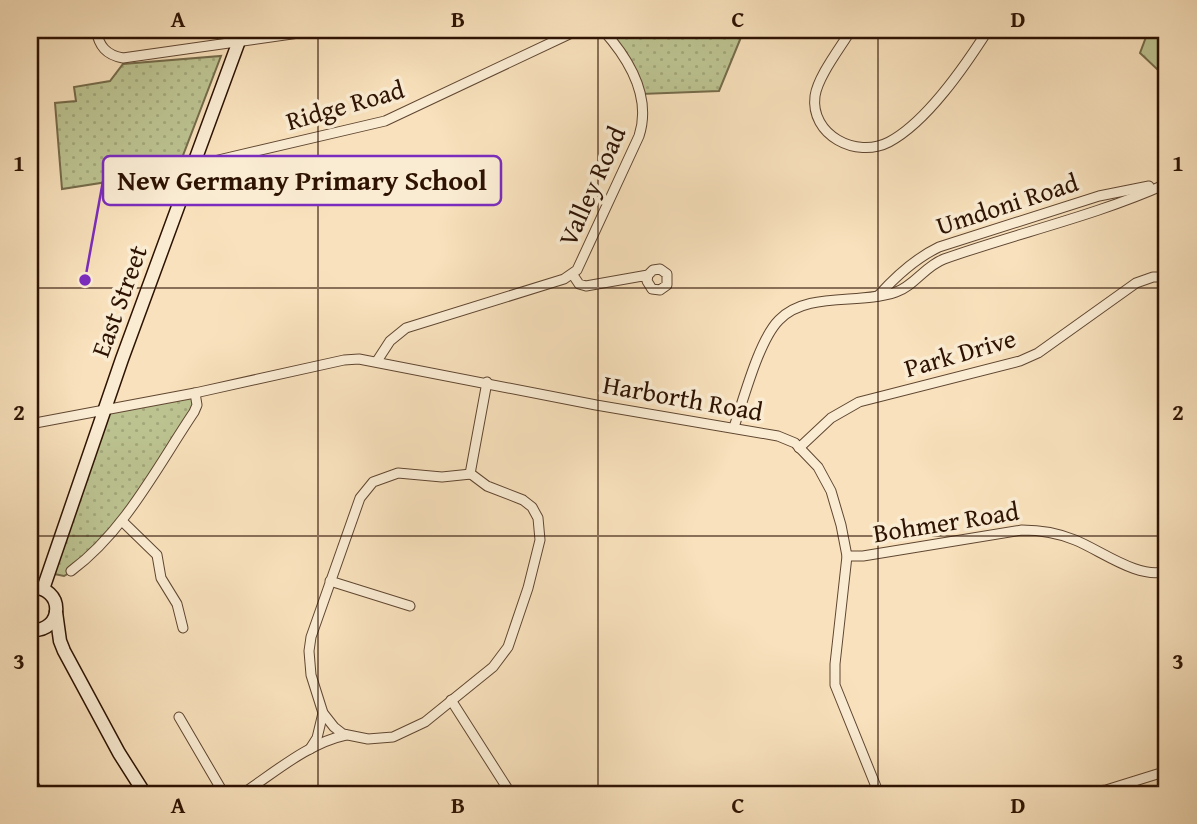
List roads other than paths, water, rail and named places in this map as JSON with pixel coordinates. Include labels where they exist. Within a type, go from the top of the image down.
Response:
[{"type":"street","points":[[96,30],[102,47],[115,57],[123,58],[241,36],[320,30]]},
{"type":"street","name":"Ridge Road","points":[[192,166],[385,121],[578,30]]},
{"type":"street","name":"Valley Road","points":[[377,361],[390,341],[406,328],[564,279],[573,275],[580,266],[639,136],[643,119],[642,99],[636,78],[629,64],[603,30]]},
{"type":"street","points":[[851,30],[818,85],[815,105],[818,121],[832,136],[846,145],[862,148],[873,148],[888,142],[911,126],[942,93],[988,30]]},
{"type":"street","name":"East Street","points":[[36,589],[241,36]]},
{"type":"street","name":"Umdoni Road","points":[[734,427],[766,338],[780,319],[793,309],[809,303],[877,297],[899,291],[941,260],[1053,225],[1166,183]]},
{"type":"street","points":[[573,275],[579,284],[586,286],[648,275]]},
{"type":"street","name":"Park Drive","points":[[799,447],[831,418],[859,402],[1020,361],[1038,353],[1136,283],[1153,277],[1167,277]]},
{"type":"street","name":"Harborth Road","points":[[30,424],[195,393],[344,360],[377,361],[596,405],[778,436],[799,447],[818,467],[831,491],[847,555],[835,685],[878,794]]},
{"type":"street","points":[[470,474],[487,382]]},
{"type":"street","points":[[71,571],[99,549],[122,521],[194,412],[197,405],[195,393]]},
{"type":"street","points":[[391,474],[442,477],[470,474],[487,485],[528,503],[538,518],[541,532],[528,588],[508,647],[493,667],[425,722],[393,737],[368,739],[347,735],[337,730],[323,713],[313,683],[309,651],[312,628],[330,582],[360,498],[369,485],[391,474]]},
{"type":"street","points":[[122,521],[157,555],[161,578],[177,604],[183,628]]},
{"type":"street","name":"Bohmer Road","points":[[847,555],[863,556],[1022,530],[1037,530],[1075,540],[1140,571],[1153,574],[1166,572]]},
{"type":"street","points":[[1167,547],[1167,608]]},
{"type":"street","points":[[330,582],[410,606]]},
{"type":"street","points":[[36,589],[54,598],[64,651],[119,753],[145,794]]},
{"type":"street","points":[[33,631],[50,625],[56,612]]},
{"type":"street","points":[[33,631],[49,636],[64,651]]},
{"type":"street","points":[[451,700],[510,794]]},
{"type":"street","points":[[309,750],[317,738],[323,713]]},
{"type":"street","points":[[179,717],[224,794]]},
{"type":"street","points":[[242,794],[309,750],[330,739],[347,735]]},
{"type":"street","points":[[1079,794],[1106,790],[1167,772]]},
{"type":"street","points":[[868,792],[873,781]]},
{"type":"street","points":[[30,782],[37,794]]},
{"type":"place","name":"New Germany Primary School","points":[[85,280]]}]
